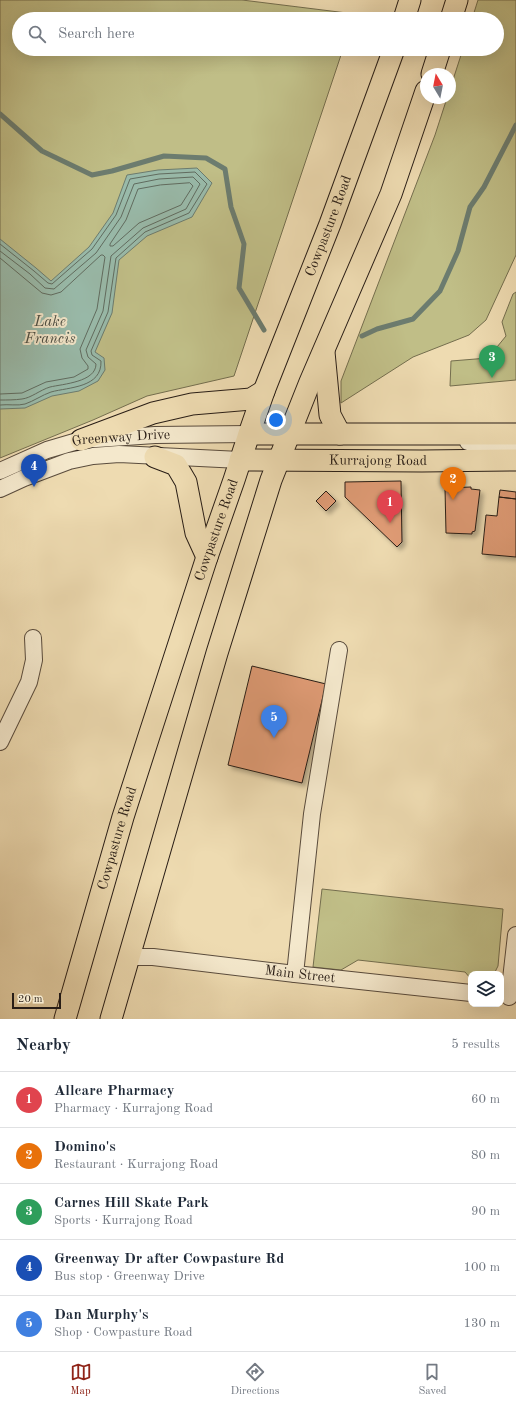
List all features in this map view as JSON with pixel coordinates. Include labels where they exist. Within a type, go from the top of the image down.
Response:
[{"type":"main road","points":[[406,12],[410,0]]},
{"type":"main road","points":[[453,12],[457,0]]},
{"type":"main road","name":"Cowpasture Road","points":[[65,1019],[123,817],[207,557],[264,391],[330,224],[391,56]]},
{"type":"main road","points":[[434,68],[438,56]]},
{"type":"main road","points":[[111,1019],[216,653],[271,480],[288,434],[391,194],[422,104]]},
{"type":"main road","points":[[324,349],[330,415],[340,434]]},
{"type":"main road","points":[[81,440],[154,413],[192,404],[251,399],[264,391]]},
{"type":"main road","name":"Kurrajong Road","points":[[249,434],[516,434]]},
{"type":"main road","points":[[156,457],[176,465],[186,482],[196,533],[207,557]]},
{"type":"main road","name":"Kurrajong Road","points":[[240,460],[516,460]]},
{"type":"street","points":[[482,434],[516,429]]},
{"type":"street","name":"Greenway Drive","points":[[0,471],[47,450],[81,440],[155,435],[249,434]]},
{"type":"street","points":[[408,434],[500,446],[516,446]]},
{"type":"street","name":"Greenway Drive","points":[[0,489],[69,461],[94,456],[119,454],[240,460]]},
{"type":"street","points":[[0,742],[29,682],[34,660],[33,638]]},
{"type":"street","points":[[295,974],[312,814],[327,768],[339,650]]},
{"type":"street","points":[[509,997],[516,935]]},
{"type":"street","name":"Main Street","points":[[129,957],[153,957],[468,993]]},
{"type":"shaded area","points":[[0,0],[242,0],[339,12],[12,12],[12,56],[341,56],[234,376],[147,396],[0,458]]},
{"type":"shaded area","points":[[478,0],[516,0],[516,255],[486,320],[469,335],[413,357],[341,403],[341,381],[435,135],[445,104],[456,104],[456,71],[461,56],[504,56],[504,12],[474,12]]},
{"type":"shaded area","points":[[516,292],[516,380],[450,386],[451,361],[488,358],[506,336],[502,322],[513,294]]},
{"type":"shaded area","points":[[322,889],[503,909],[498,966],[496,971],[468,971],[468,976],[465,972],[358,960],[341,970],[313,967]]},
{"type":"water","name":"Lake Francis","points":[[197,168],[212,183],[192,217],[147,236],[119,260],[112,313],[95,352],[104,358],[105,370],[98,381],[79,391],[52,396],[25,408],[0,409],[0,239],[51,281],[89,247],[113,213],[127,175],[158,170]]},
{"type":"building","points":[[401,481],[402,542],[397,547],[345,497],[345,482]]},
{"type":"building","points":[[471,487],[471,489],[480,490],[475,531],[472,532],[472,534],[446,533],[445,488]]},
{"type":"building","points":[[500,490],[516,492],[516,499],[499,497]]},
{"type":"building","points":[[326,491],[336,501],[326,511],[316,501]]},
{"type":"building","points":[[499,497],[516,499],[516,557],[482,554],[486,515],[497,516]]},
{"type":"building","points":[[252,666],[326,684],[302,783],[228,765]]},
{"type":"waterway","points":[[0,114],[42,151],[92,175],[112,171],[164,156],[206,158],[225,169],[231,207],[244,244],[239,288],[264,330]]},
{"type":"waterway","points":[[362,336],[377,329],[413,319],[440,291],[458,251],[470,207],[484,187],[516,125]]},
{"type":"place","name":"Carnes Hill Skate Park","points":[[492,378]]},
{"type":"place","name":"Greenway Dr after Cowpasture Rd","points":[[34,487]]},
{"type":"place","name":"Domino's","points":[[453,500]]},
{"type":"place","name":"Allcare Pharmacy","points":[[390,523]]},
{"type":"place","name":"Dan Murphy's","points":[[274,738]]}]
